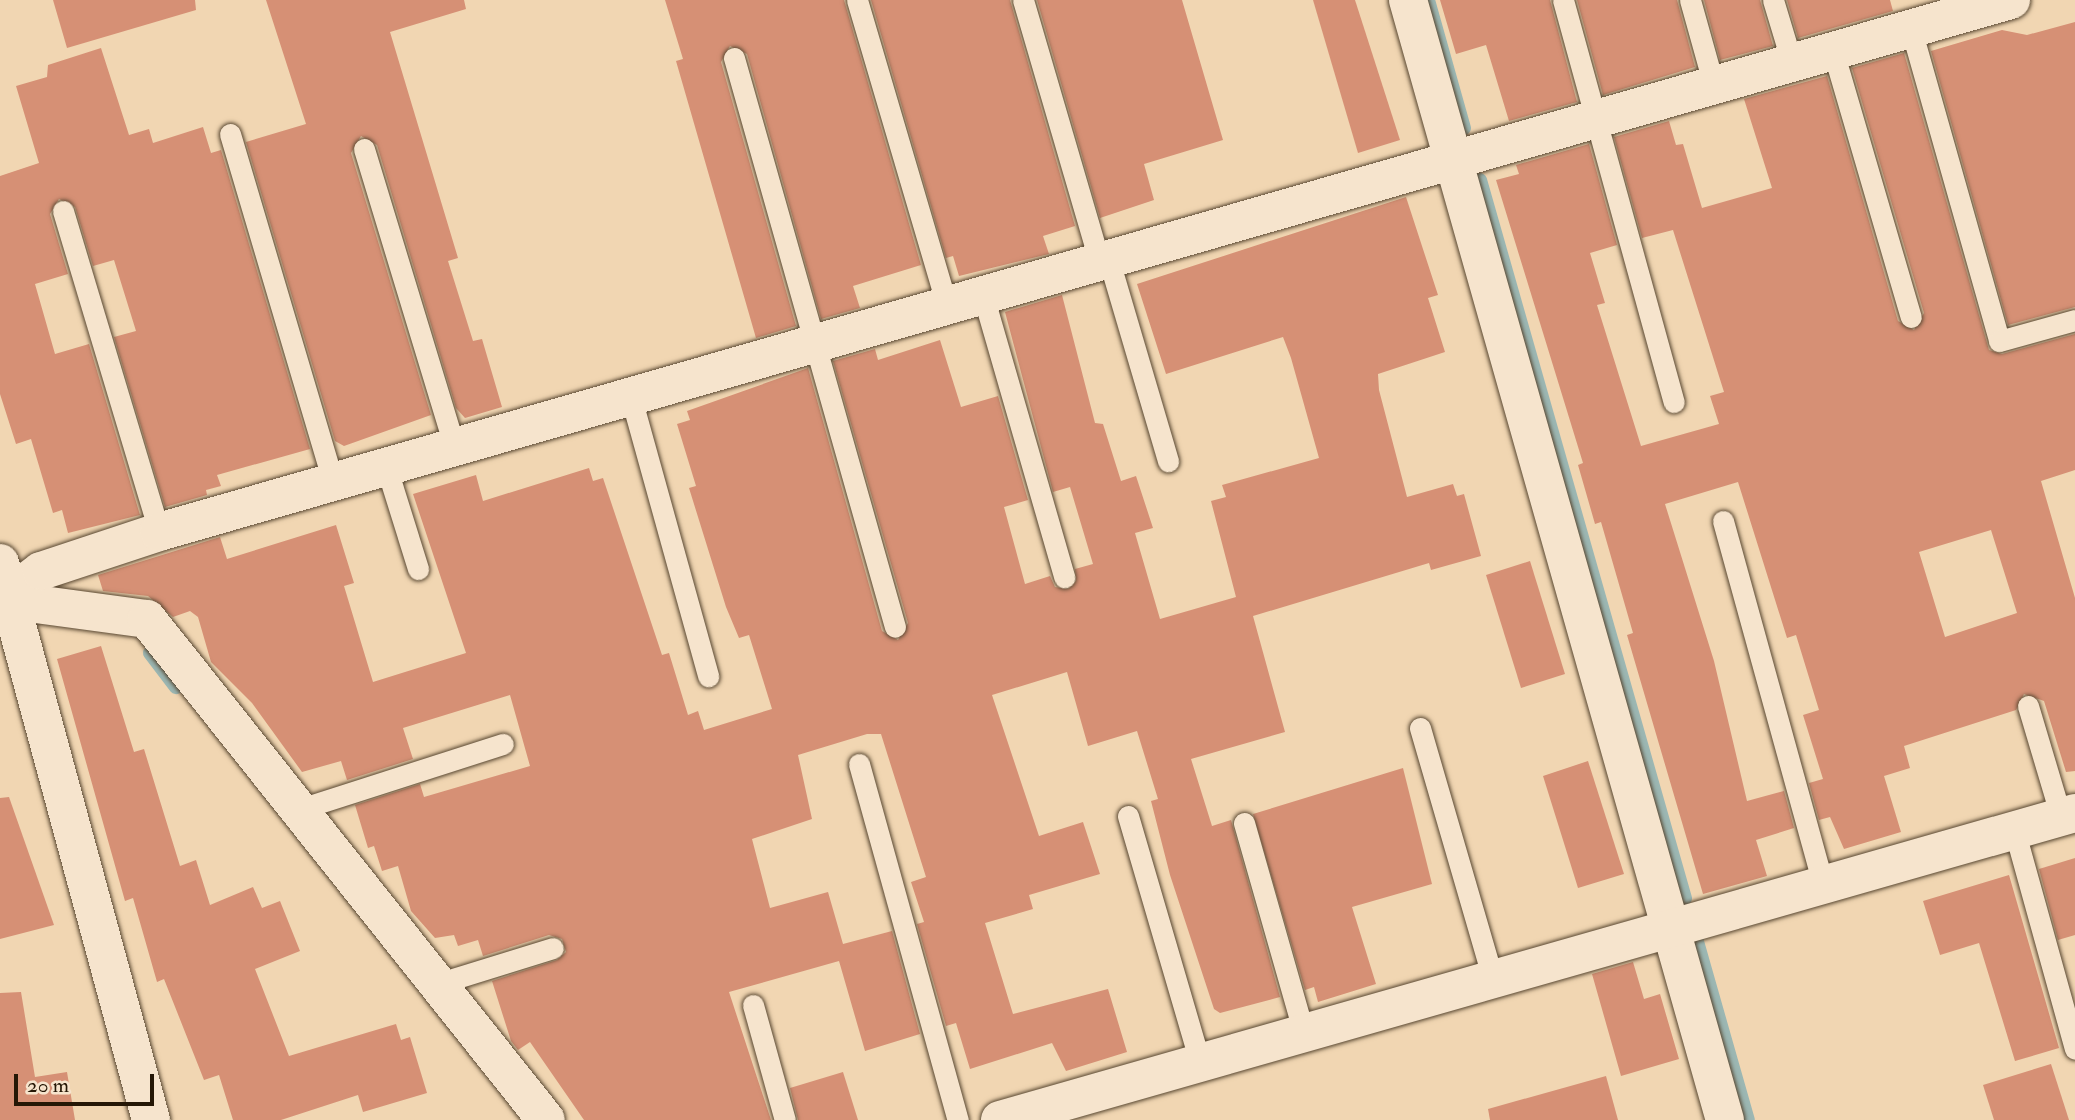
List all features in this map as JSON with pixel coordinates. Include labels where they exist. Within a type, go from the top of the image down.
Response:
[{"type":"street","points":[[1408,0],[1725,1120]]},
{"type":"street","points":[[3,601],[41,571],[159,532],[982,292],[1911,29],[1972,5],[2011,0]]},
{"type":"street","points":[[0,563],[3,601],[151,1120]]},
{"type":"street","points":[[3,601],[147,619],[547,1120]]},
{"type":"street","points":[[1000,1120],[2068,815]]},
{"type":"lane","points":[[857,0],[946,303]]},
{"type":"lane","points":[[1023,0],[1168,461]]},
{"type":"lane","points":[[1563,0],[1674,402]]},
{"type":"lane","points":[[1690,0],[1714,86]]},
{"type":"lane","points":[[1773,0],[1792,63]]},
{"type":"lane","points":[[1911,29],[1999,341],[2075,320]]},
{"type":"lane","points":[[1833,51],[1911,317]]},
{"type":"lane","points":[[734,58],[895,627]]},
{"type":"lane","points":[[230,134],[333,481]]},
{"type":"lane","points":[[364,149],[454,446]]},
{"type":"lane","points":[[63,211],[159,532]]},
{"type":"lane","points":[[982,292],[1064,577]]},
{"type":"lane","points":[[630,394],[708,676]]},
{"type":"lane","points":[[386,466],[418,569]]},
{"type":"lane","points":[[1723,521],[1823,883]]},
{"type":"lane","points":[[2028,706],[2068,815]]},
{"type":"lane","points":[[1420,728],[1493,980]]},
{"type":"lane","points":[[300,809],[503,744]]},
{"type":"lane","points":[[859,764],[958,1120]]},
{"type":"lane","points":[[1128,816],[1200,1063]]},
{"type":"lane","points":[[1244,823],[1304,1034]]},
{"type":"lane","points":[[2014,829],[2075,1049]]},
{"type":"lane","points":[[440,983],[553,948]]},
{"type":"lane","points":[[753,1005],[785,1120]]},
{"type":"building","points":[[53,0],[195,0],[196,10],[67,48]]},
{"type":"building","points":[[266,0],[464,0],[466,9],[390,32],[458,258],[448,261],[473,341],[482,339],[502,407],[465,418],[456,408],[377,145],[361,136],[351,153],[431,415],[344,446],[335,441],[246,142],[306,124]]},
{"type":"building","points":[[665,0],[844,0],[921,265],[853,286],[860,308],[821,319],[747,54],[730,46],[721,62],[796,326],[756,338],[676,61],[683,59]]},
{"type":"building","points":[[871,0],[1010,0],[1075,226],[1043,236],[1049,254],[959,276],[953,256],[946,258]]},
{"type":"building","points":[[1037,0],[1182,0],[1223,140],[1144,164],[1154,200],[1100,218]]},
{"type":"building","points":[[1313,0],[1355,0],[1400,140],[1358,153]]},
{"type":"building","points":[[1440,0],[1550,0],[1577,102],[1509,121],[1486,45],[1456,54]]},
{"type":"building","points":[[1577,0],[1677,0],[1695,67],[1603,95]]},
{"type":"building","points":[[1704,0],[1760,0],[1773,46],[1720,60]]},
{"type":"building","points":[[1787,0],[1890,0],[1893,11],[1798,38]]},
{"type":"building","points":[[2075,22],[2075,307],[2008,325],[1931,51],[2002,30],[2027,35]]},
{"type":"building","points":[[101,48],[129,135],[149,129],[153,143],[203,127],[211,153],[221,150],[310,449],[217,475],[221,486],[206,490],[207,495],[165,507],[114,337],[136,331],[114,260],[93,266],[75,207],[59,199],[50,214],[68,274],[35,284],[55,354],[89,344],[140,515],[68,533],[62,510],[53,513],[31,439],[16,444],[0,394],[0,176],[39,163],[16,86],[47,77],[48,65]]},
{"type":"building","points":[[1904,53],[1989,350],[2002,354],[2075,334],[2075,470],[2041,481],[2075,598],[2075,771],[2066,772],[2044,701],[2024,694],[2016,710],[1904,746],[1910,768],[1884,776],[1901,832],[1844,849],[1830,817],[1819,820],[1809,783],[1823,779],[1803,715],[1819,710],[1796,635],[1787,638],[1738,482],[1665,504],[1714,661],[1747,801],[1784,791],[1794,828],[1756,840],[1767,876],[1703,894],[1627,635],[1633,633],[1601,522],[1595,524],[1578,465],[1583,463],[1496,180],[1519,174],[1516,165],[1589,144],[1617,245],[1590,253],[1605,303],[1597,305],[1641,446],[1719,424],[1710,396],[1724,392],[1673,230],[1642,238],[1614,137],[1669,121],[1676,145],[1683,144],[1702,208],[1772,188],[1744,99],[1827,76],[1898,321],[1914,330],[1924,313],[1852,68]],"holes":[[[1991,530],[2017,613],[1945,637],[1919,552]]]},
{"type":"building","points":[[1406,197],[1438,295],[1428,298],[1445,352],[1378,374],[1379,390],[1407,497],[1453,484],[1457,496],[1464,494],[1481,556],[1431,570],[1429,563],[1253,616],[1285,732],[1191,759],[1212,826],[1231,820],[1280,997],[1220,1013],[1214,1009],[1170,875],[1151,801],[1158,799],[1137,731],[1088,746],[1067,672],[992,695],[1039,836],[1083,822],[1100,874],[1029,895],[1033,909],[985,923],[1013,1014],[1108,989],[1127,1052],[1066,1071],[1052,1043],[970,1069],[956,1023],[946,1026],[917,924],[924,922],[911,882],[926,877],[881,734],[867,734],[798,755],[812,819],[752,839],[770,908],[828,892],[843,944],[892,931],[920,1034],[865,1051],[839,961],[729,992],[771,1120],[584,1120],[530,1042],[518,1050],[511,1041],[492,981],[557,960],[566,952],[562,939],[549,935],[483,956],[478,940],[458,946],[454,935],[435,938],[411,911],[398,866],[382,871],[374,846],[368,848],[355,805],[420,784],[424,797],[530,766],[510,695],[403,728],[413,759],[347,780],[341,761],[302,772],[252,703],[211,662],[198,617],[190,611],[173,617],[148,596],[103,591],[98,575],[220,537],[227,559],[336,525],[354,583],[344,586],[373,682],[466,653],[413,494],[476,475],[483,501],[589,468],[593,481],[603,478],[662,655],[669,653],[688,715],[698,711],[704,730],[772,709],[749,635],[739,638],[726,607],[689,488],[696,486],[677,424],[690,420],[687,411],[808,368],[882,631],[898,640],[908,623],[833,361],[875,349],[878,360],[940,340],[961,407],[998,396],[1028,500],[1004,507],[1025,584],[1050,576],[1055,587],[1068,589],[1076,581],[1075,569],[1093,564],[1070,487],[1053,492],[1005,312],[1062,295],[1095,423],[1103,424],[1121,481],[1136,476],[1153,528],[1135,533],[1160,619],[1236,597],[1211,501],[1226,497],[1222,485],[1319,458],[1283,337],[1166,374],[1137,284]]},
{"type":"building","points":[[1530,561],[1565,674],[1521,688],[1486,575]]},
{"type":"building","points":[[101,646],[134,752],[144,749],[180,866],[196,860],[210,905],[253,887],[262,908],[280,901],[300,951],[255,969],[289,1056],[396,1024],[401,1040],[410,1037],[427,1093],[363,1112],[358,1095],[281,1120],[233,1120],[219,1075],[204,1080],[164,979],[157,982],[133,898],[125,901],[57,659]]},
{"type":"building","points":[[1588,761],[1624,874],[1578,888],[1543,776]]},
{"type":"building","points":[[1403,768],[1432,884],[1352,907],[1376,984],[1318,1002],[1314,987],[1305,990],[1253,814]]},
{"type":"building","points":[[9,797],[54,925],[0,939],[0,798]]},
{"type":"building","points":[[2075,858],[2075,935],[2058,940],[2039,869]]},
{"type":"building","points":[[2009,875],[2059,1048],[2015,1061],[1979,943],[1940,955],[1923,901]]},
{"type":"building","points":[[1633,962],[1644,999],[1660,994],[1679,1059],[1621,1076],[1592,974]]},
{"type":"building","points":[[21,992],[35,1077],[67,1072],[75,1120],[0,1120],[0,993]]},
{"type":"building","points":[[2051,1064],[2069,1120],[1994,1120],[1983,1085]]},
{"type":"building","points":[[843,1072],[858,1120],[798,1120],[790,1088]]},
{"type":"building","points":[[1606,1076],[1618,1120],[1490,1120],[1488,1109]]},
{"type":"waterway","points":[[1428,0],[1464,128]]},
{"type":"waterway","points":[[1480,180],[1685,898]]},
{"type":"waterway","points":[[150,653],[176,687]]},
{"type":"waterway","points":[[1696,938],[1748,1120]]}]
